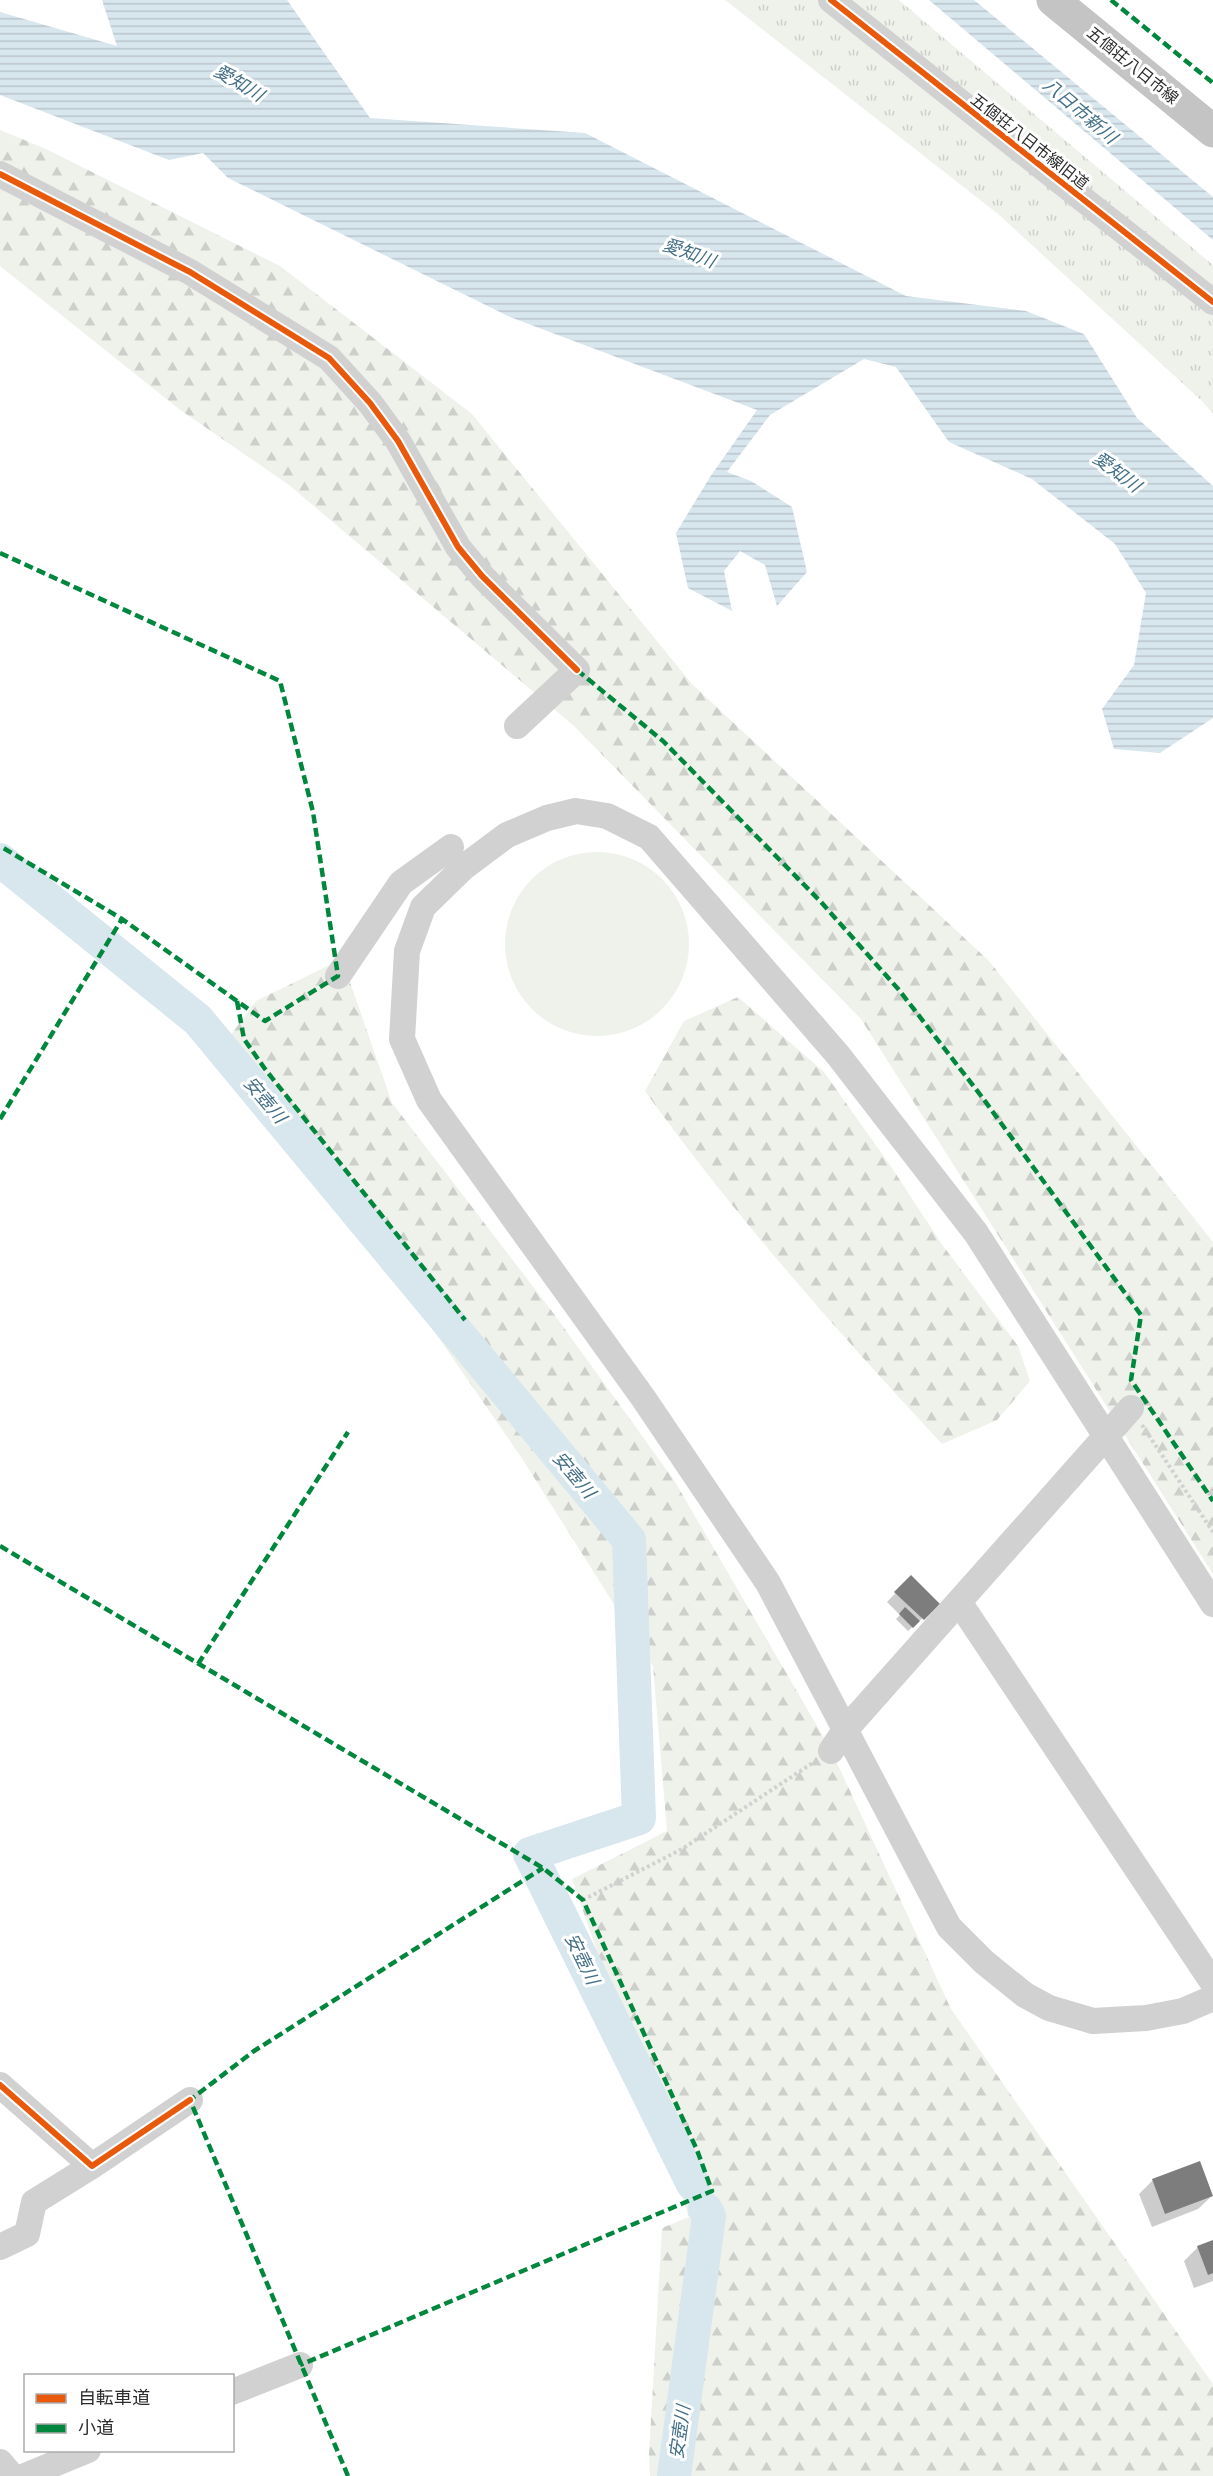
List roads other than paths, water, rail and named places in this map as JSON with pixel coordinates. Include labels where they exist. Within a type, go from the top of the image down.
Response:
[{"type":"main road","name":"五個荘八日市線","points":[[1053,0],[1213,131]]},
{"type":"street","name":"五個荘八日市線旧道","points":[[831,0],[1213,302]]},
{"type":"street","points":[[0,174],[190,272],[329,358],[370,403],[398,441],[458,547],[482,576],[577,670],[517,726]]},
{"type":"street","points":[[1213,1604],[976,1233],[838,1054],[648,837],[607,816],[576,811],[547,818],[507,835],[464,867],[423,908],[407,951],[402,1039],[429,1100],[644,1399],[768,1583],[838,1740],[950,1927],[984,1962],[1025,1995],[1049,2008],[1093,2021],[1155,2016],[1183,2011],[1213,1998]]},
{"type":"street","points":[[338,976],[401,884],[451,847]]},
{"type":"street","points":[[838,1740],[958,1602],[1108,1437],[1131,1408]]},
{"type":"street","points":[[958,1602],[1213,1983]]},
{"type":"street","points":[[0,2085],[92,2166]]},
{"type":"street","points":[[0,2247],[27,2234],[34,2202],[190,2100]]},
{"type":"street","points":[[234,2391],[300,2365]]},
{"type":"street","points":[[25,2476],[85,2452]]},
{"type":"street","points":[[0,2462],[12,2476]]},
{"type":"water","name":"愛知川","points":[[102,0],[287,0],[370,118],[585,133],[906,296],[1026,311],[1084,334],[1137,418],[1213,486],[1213,718],[1160,753],[1114,749],[1102,709],[1134,665],[1146,593],[1115,544],[1032,479],[949,442],[896,367],[864,359],[770,415],[727,472],[751,481],[792,507],[807,572],[777,606],[765,565],[740,551],[724,571],[732,611],[688,588],[676,533],[710,477],[757,410],[510,317],[228,178],[203,153],[169,160],[0,95],[0,12],[117,46]]},
{"type":"water","name":"八日市新川","points":[[929,0],[974,0],[1213,197],[1213,240]]},
{"type":"waterway","name":"安壺川","points":[[0,860],[198,1020],[629,1540],[639,1818],[530,1854],[693,2184]]},
{"type":"waterway","name":"安壺川","points":[[674,2476],[709,2216],[705,2209]]}]
